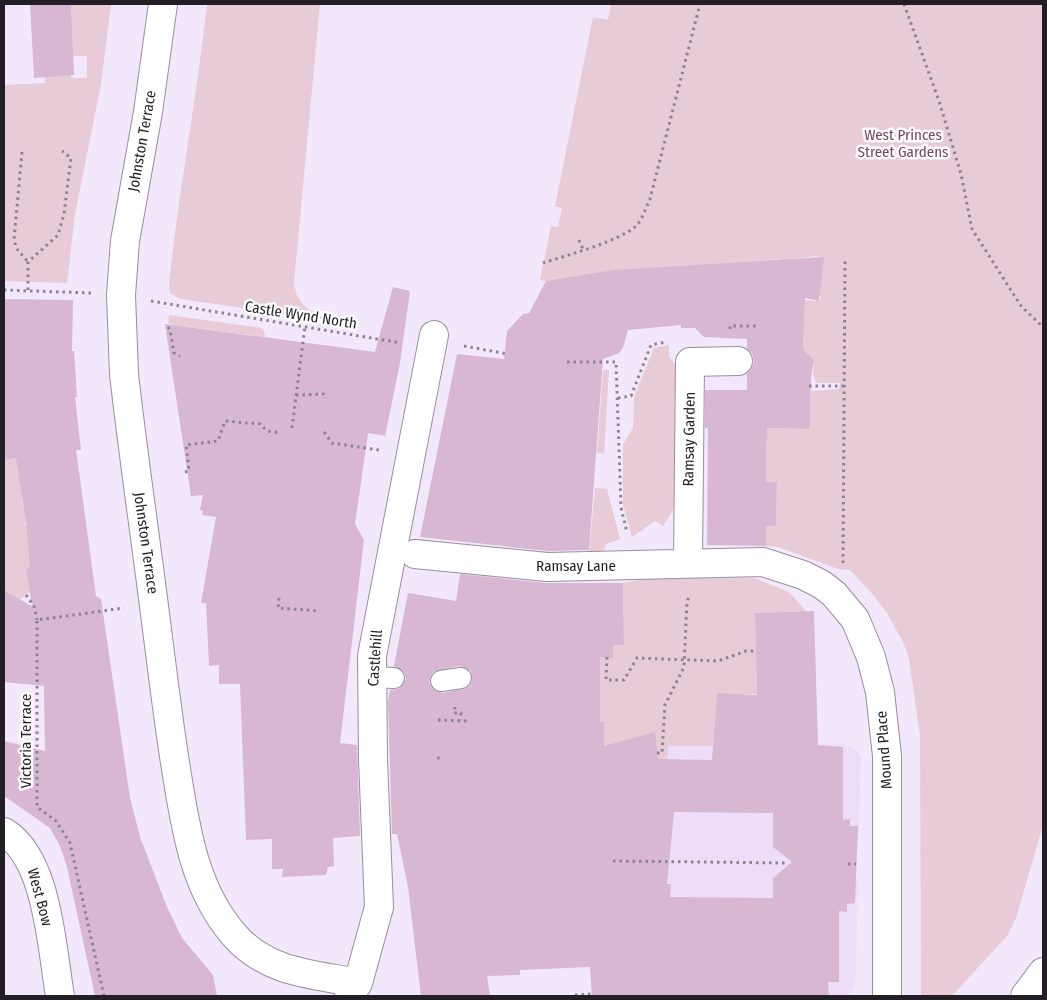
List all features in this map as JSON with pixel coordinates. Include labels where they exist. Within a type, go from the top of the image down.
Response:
[{"type":"street","name":"Johnston Terrace","points":[[163,4],[125,242],[121,295],[124,374],[171,742],[187,835],[203,883],[223,921],[235,936],[261,959],[274,966],[295,971],[357,992]]},
{"type":"street","name":"Castlehill","points":[[357,992],[376,922],[380,890],[373,760],[383,677],[372,656],[403,553],[410,454],[433,342]]},
{"type":"street","name":"Ramsay Garden","points":[[688,563],[690,362],[738,362]]},
{"type":"street","name":"Ramsay Lane","points":[[403,553],[547,567],[763,562]]},
{"type":"street","name":"Mound Place","points":[[763,562],[803,575],[821,584],[834,594],[855,619],[871,657],[880,692],[887,756],[887,996]]},
{"type":"street","name":"West Bow","points":[[4,832],[21,846],[32,864],[41,890],[58,984]]},
{"type":"street","points":[[1025,996],[1043,972]]},
{"type":"lane","points":[[441,681],[462,678]]},
{"type":"path","points":[[543,263],[622,234],[636,225],[644,213],[650,199],[700,4]]},
{"type":"path","points":[[904,4],[939,101],[961,174],[972,229],[1021,306],[1043,327]]},
{"type":"path","points":[[28,262],[58,235],[64,214],[71,158],[62,151]]},
{"type":"path","points":[[22,152],[14,240],[17,249],[28,262],[28,290]]},
{"type":"path","points":[[580,240],[583,249]]},
{"type":"path","points":[[843,569],[846,260]]},
{"type":"path","points":[[4,290],[67,292]]},
{"type":"path","name":"Castle Wynd North","points":[[166,304],[306,326],[433,342],[508,354]]},
{"type":"path","points":[[292,428],[306,326]]},
{"type":"path","points":[[751,326],[756,326]]},
{"type":"path","points":[[168,327],[174,353],[180,356]]},
{"type":"path","points":[[618,398],[631,396],[651,345],[674,341]]},
{"type":"path","points":[[567,362],[616,362],[621,507],[629,542]]},
{"type":"path","points":[[810,386],[845,386]]},
{"type":"path","points":[[296,395],[316,393],[325,394],[325,398]]},
{"type":"path","points":[[185,472],[189,471],[186,445],[218,441],[225,420],[260,424],[267,431],[281,433]]},
{"type":"path","points":[[324,432],[332,443],[410,454]]},
{"type":"path","name":"Victoria Terrace","points":[[26,595],[34,606],[37,620],[37,807],[56,822],[70,843],[104,996]]},
{"type":"path","points":[[279,598],[278,608],[320,611]]},
{"type":"path","points":[[657,753],[662,753],[665,705],[684,667],[687,602]]},
{"type":"path","points":[[37,620],[102,611]]},
{"type":"path","points":[[607,657],[606,680],[624,680],[636,658],[718,661],[746,651],[756,651]]},
{"type":"path","points":[[457,713],[461,714],[460,720]]},
{"type":"path","points":[[438,720],[470,721]]},
{"type":"path","points":[[613,861],[787,863]]},
{"type":"path","points":[[575,995],[592,994]]},
{"type":"shaded area","points":[[613,645],[613,658],[600,657],[600,722],[604,722],[604,745],[647,735],[666,759],[667,746],[845,744],[857,751],[861,757],[858,849],[849,849],[848,880],[858,880],[856,974],[854,988],[847,996],[671,996],[670,931],[536,647]]},
{"type":"green space","points":[[71,4],[111,4],[101,84],[75,214],[67,283],[4,281],[4,85],[45,83],[45,77],[70,67],[71,78],[87,78],[87,56],[73,56]]},
{"type":"green space","points":[[207,4],[320,4],[294,283],[302,304],[313,312],[334,321],[180,299],[170,293],[169,283],[173,248]]},
{"type":"green space","name":"West Princes Street Gardens","points":[[611,4],[1043,4],[1043,825],[1016,918],[1007,936],[952,996],[921,996],[920,735],[909,659],[904,644],[887,613],[850,570],[838,569],[778,547],[766,546],[766,526],[776,526],[777,482],[766,482],[767,428],[810,429],[811,391],[839,389],[840,383],[817,383],[813,376],[814,360],[803,349],[805,300],[820,301],[821,296],[817,296],[823,260],[817,256],[792,259],[791,262],[777,259],[546,281],[540,280],[551,226],[558,227],[562,208],[555,206],[593,17],[608,20]]},
{"type":"green space","points":[[169,315],[261,328],[264,331],[265,337],[174,325],[168,323]]},
{"type":"green space","points":[[669,345],[669,357],[677,366],[677,499],[673,510],[663,526],[655,521],[632,537],[623,504],[623,445],[633,428],[634,397],[654,348]]},
{"type":"green space","points":[[603,370],[609,370],[604,454],[597,453]]},
{"type":"green space","points":[[22,457],[22,500],[23,505],[28,504],[30,521],[25,522],[26,526],[30,526],[32,543],[28,544],[35,566],[26,568],[30,591],[20,600],[4,591],[4,460]]},
{"type":"green space","points":[[595,488],[607,489],[620,539],[606,544],[603,553],[589,554]]},
{"type":"green space","points":[[754,578],[789,592],[806,611],[755,613],[757,694],[717,694],[714,732],[741,746],[668,746],[667,759],[657,759],[647,735],[639,736],[632,746],[604,745],[604,723],[600,722],[600,657],[613,657],[613,645],[624,644],[623,583],[645,579]]},
{"type":"building","points":[[30,4],[71,4],[74,75],[34,78]]},
{"type":"building","points":[[824,257],[819,301],[805,298],[803,349],[814,360],[811,378],[810,429],[767,428],[766,482],[777,482],[776,526],[766,526],[766,546],[707,545],[708,428],[705,428],[705,390],[747,390],[747,374],[752,368],[754,361],[752,353],[747,349],[747,339],[704,337],[695,328],[681,328],[681,325],[628,330],[623,348],[619,353],[603,359],[589,550],[548,551],[420,537],[457,354],[504,359],[507,331],[523,314],[529,313],[546,281],[614,270]]},
{"type":"building","points":[[393,287],[410,291],[400,363],[385,436],[368,433],[355,524],[364,540],[340,743],[357,745],[360,836],[333,838],[334,866],[328,867],[326,875],[282,877],[283,869],[272,869],[272,839],[246,840],[240,684],[219,684],[219,665],[209,666],[206,603],[201,603],[216,517],[202,515],[203,511],[200,510],[203,495],[191,496],[165,324],[375,352]]},
{"type":"building","points":[[4,299],[73,300],[72,351],[74,351],[77,397],[75,397],[81,450],[76,450],[96,596],[101,599],[130,798],[140,837],[167,907],[182,938],[213,975],[217,996],[95,996],[67,867],[60,846],[50,828],[4,796],[4,741],[45,751],[44,686],[4,682],[4,591],[32,606],[26,568],[30,567],[26,522],[16,458],[4,460]]},
{"type":"building","points":[[460,574],[546,583],[623,583],[624,645],[613,645],[613,658],[600,657],[600,722],[604,722],[604,746],[655,732],[658,759],[712,760],[717,693],[757,695],[755,613],[814,611],[818,745],[843,747],[843,820],[850,819],[850,826],[858,826],[855,903],[847,904],[847,912],[839,911],[839,982],[828,982],[829,996],[592,996],[590,967],[520,970],[520,975],[487,976],[490,996],[421,996],[408,887],[397,834],[392,834],[388,701],[390,690],[400,688],[406,679],[404,672],[394,666],[408,593],[456,601]],"holes":[[[459,666],[471,671],[472,682],[469,687],[443,693],[432,689],[429,682],[433,672]],[[674,812],[773,813],[773,847],[792,862],[773,878],[773,898],[670,897],[671,884],[667,884]]]}]
